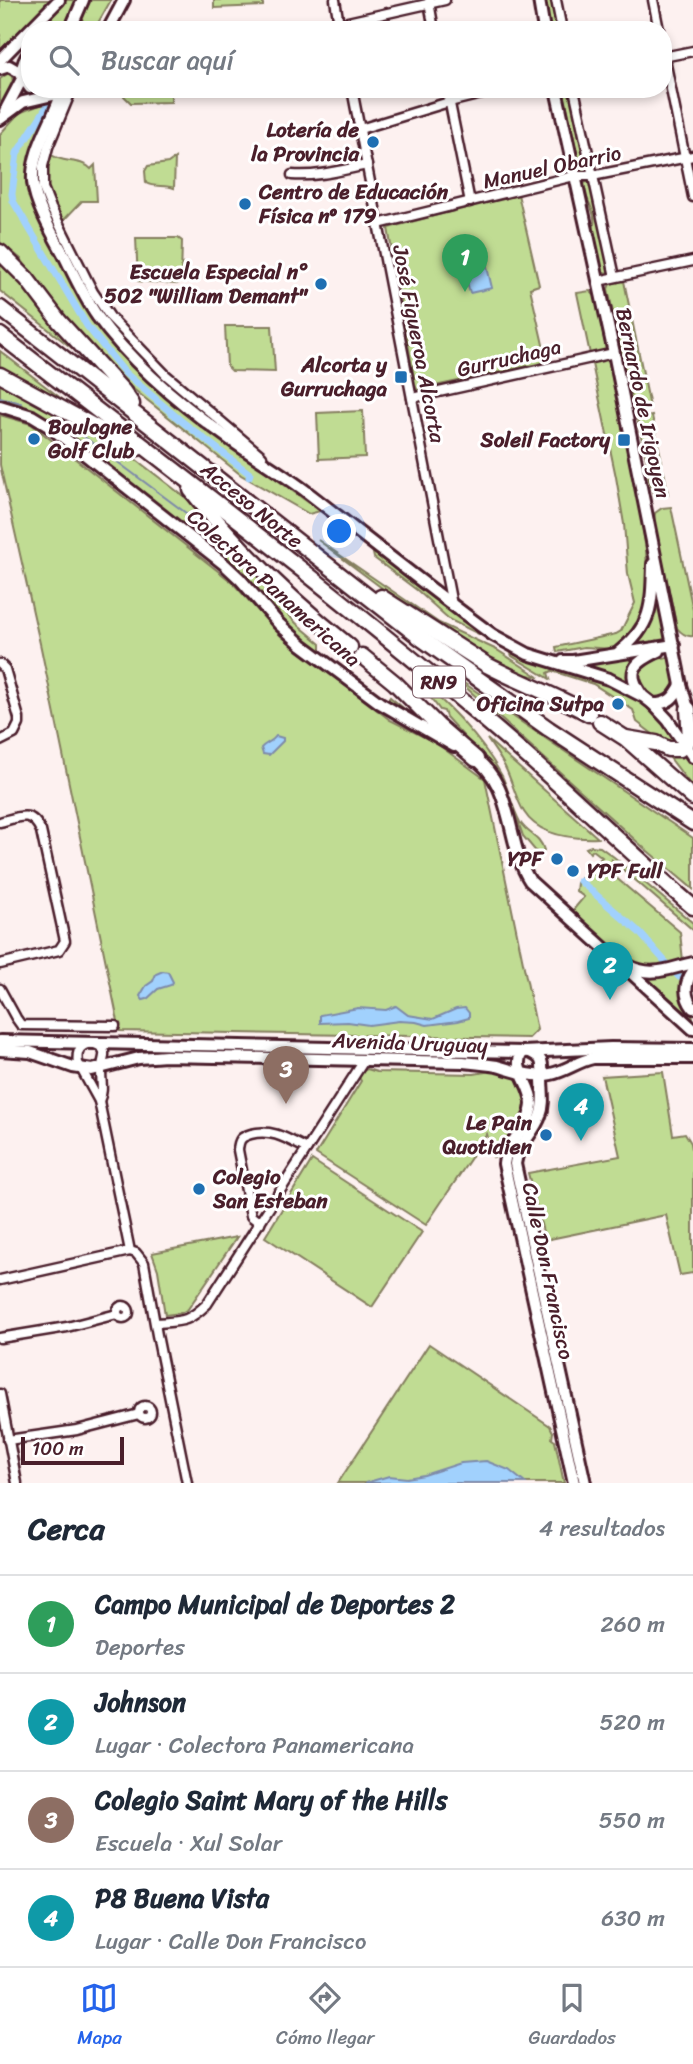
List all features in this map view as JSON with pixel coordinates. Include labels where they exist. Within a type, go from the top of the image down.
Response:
[{"type":"highway","points":[[0,252],[27,279],[60,321],[123,391],[141,417]]},
{"type":"highway","name":"Acceso Norte","points":[[0,308],[422,639],[490,688],[693,824]]},
{"type":"highway","name":"Acceso Norte","points":[[0,335],[156,455],[389,641],[499,732],[693,907]]},
{"type":"highway","points":[[0,375],[119,440],[156,455]]},
{"type":"highway","points":[[174,470],[255,562],[300,607],[395,683],[476,759]]},
{"type":"highway","points":[[337,573],[378,595],[488,665],[563,699],[594,718],[625,738],[693,798]]},
{"type":"highway","points":[[625,738],[656,743],[675,751],[689,750],[688,709]]},
{"type":"street","points":[[39,21],[59,0]]},
{"type":"street","points":[[73,21],[83,0]]},
{"type":"street","points":[[113,21],[124,0]]},
{"type":"street","points":[[335,0],[339,21]]},
{"type":"street","points":[[361,21],[445,0]]},
{"type":"street","points":[[538,0],[542,21]]},
{"type":"street","points":[[556,0],[560,21]]},
{"type":"street","points":[[653,0],[657,21]]},
{"type":"street","points":[[429,2],[432,21]]},
{"type":"street","points":[[0,62],[21,40]]},
{"type":"street","points":[[672,54],[693,51]]},
{"type":"street","points":[[0,62],[9,54],[21,52]]},
{"type":"street","points":[[0,62],[21,75]]},
{"type":"street","points":[[0,119],[21,80]]},
{"type":"street","points":[[672,87],[689,156],[693,197]]},
{"type":"street","points":[[0,119],[23,103],[39,98]]},
{"type":"street","points":[[63,98],[36,153],[33,186],[53,235],[88,302],[114,338],[169,392],[231,440],[281,472],[452,606],[509,646],[609,679],[649,701],[663,704],[672,699],[681,685]]},
{"type":"street","name":"José Figueroa Alcorta","points":[[354,98],[452,606]]},
{"type":"street","points":[[448,98],[470,202]]},
{"type":"street","points":[[360,129],[465,98]]},
{"type":"street","name":"Bernardo de Irigoyen","points":[[558,98],[614,353],[681,685],[693,725]]},
{"type":"street","points":[[576,98],[615,277]]},
{"type":"street","name":"Manuel Obarrio","points":[[379,224],[574,176],[592,176],[689,156]]},
{"type":"street","points":[[292,175],[327,173],[367,164]]},
{"type":"street","points":[[598,281],[693,261]]},
{"type":"street","name":"Gurruchaga","points":[[412,398],[614,353]]},
{"type":"street","name":"Colectora Panamericana","points":[[0,408],[38,419],[64,437],[224,564],[302,645],[399,715],[476,759],[492,777],[503,797],[521,866],[538,891],[691,1027]]},
{"type":"street","points":[[617,654],[631,643],[644,626],[653,593],[654,546]]},
{"type":"street","points":[[552,661],[573,661],[674,645]]},
{"type":"street","points":[[674,645],[638,663],[633,681],[689,750]]},
{"type":"street","points":[[0,664],[5,669],[19,723],[14,734],[0,741]]},
{"type":"street","points":[[0,822],[24,816],[32,817],[37,822],[65,941],[59,950],[0,964]]},
{"type":"street","points":[[614,958],[643,972],[672,969],[693,963]]},
{"type":"street","points":[[693,971],[686,989],[688,1002],[693,1008]]},
{"type":"street","points":[[0,989],[21,1025],[115,1026]]},
{"type":"street","points":[[680,1048],[690,1038],[691,1027]]},
{"type":"street","name":"Avenida Uruguay","points":[[0,1041],[526,1052],[611,1048],[693,1049]]},
{"type":"street","points":[[99,1101],[103,1089],[103,1049],[98,1044],[85,1044],[79,1049],[78,1063],[99,1101],[131,1251]]},
{"type":"street","name":"Avenida Uruguay","points":[[0,1050],[30,1052],[83,1069],[158,1056],[484,1063],[522,1074],[542,1075],[553,1074],[593,1058],[693,1058]]},
{"type":"street","points":[[522,1074],[518,1062],[526,1052],[541,1059],[544,1067],[542,1075]]},
{"type":"street","points":[[156,1323],[185,1321],[207,1304],[365,1059]]},
{"type":"street","name":"Calle Don Francisco","points":[[522,1074],[531,1092],[532,1109],[507,1152],[505,1164],[574,1483]]},
{"type":"street","name":"Calle Don Francisco","points":[[542,1075],[539,1119],[517,1155],[515,1164],[584,1483]]},
{"type":"street","points":[[260,1223],[251,1216],[238,1150],[239,1140],[258,1132],[269,1132],[307,1149]]},
{"type":"street","points":[[0,1280],[131,1251],[136,1253],[145,1263],[187,1483]]},
{"type":"street","points":[[0,1338],[67,1327],[117,1314]]},
{"type":"street","points":[[0,1394],[17,1483]]},
{"type":"street","points":[[8,1440],[76,1430],[139,1414]]},
{"type":"green space","points":[[0,0],[52,0],[30,21],[21,21],[21,30],[0,50]]},
{"type":"green space","points":[[64,0],[78,0],[66,21],[43,21]]},
{"type":"green space","points":[[91,0],[111,0],[99,21],[80,21]]},
{"type":"green space","points":[[214,0],[263,0],[263,6],[214,8]]},
{"type":"green space","points":[[544,0],[552,0],[557,21],[549,21]]},
{"type":"green space","points":[[11,74],[13,84],[0,112],[0,79]]},
{"type":"green space","points":[[126,98],[171,98],[171,102],[131,103]]},
{"type":"green space","points":[[565,98],[573,98],[587,172],[581,172]]},
{"type":"green space","points":[[45,103],[50,104],[51,108],[32,190],[94,317],[235,449],[320,511],[309,514],[241,475],[112,372],[51,301],[21,259],[0,242],[0,134],[19,113]]},
{"type":"green space","points":[[50,154],[60,159],[82,163],[91,169],[95,165],[97,201],[82,201],[61,223],[44,177]]},
{"type":"green space","points":[[175,158],[174,188],[146,183],[145,171],[148,166],[168,163]]},
{"type":"green space","points":[[589,181],[592,184],[609,270],[607,273],[601,271],[592,231],[593,213],[582,184]]},
{"type":"green space","points":[[518,194],[539,285],[530,288],[547,362],[416,390],[388,228]]},
{"type":"green space","points":[[136,238],[178,238],[182,241],[181,280],[177,284],[138,281]]},
{"type":"green space","points":[[0,259],[92,364],[0,291]]},
{"type":"green space","points":[[624,281],[650,407],[638,410],[633,408],[608,289],[610,284]]},
{"type":"green space","points":[[590,291],[595,296],[640,510],[646,550],[648,593],[640,626],[619,646],[612,649],[584,647],[557,652],[556,647],[621,631],[635,603],[628,574],[624,524],[616,477],[577,293]]},
{"type":"green space","points":[[225,326],[272,326],[275,372],[232,371],[227,366]]},
{"type":"green space","points":[[0,351],[85,417],[0,370]]},
{"type":"green space","points":[[0,380],[112,441],[204,512],[239,550],[270,595],[296,623],[321,644],[321,653],[387,701],[390,697],[419,721],[391,706],[301,639],[241,573],[121,475],[37,412],[0,403]]},
{"type":"green space","points":[[363,411],[365,457],[319,459],[317,413]]},
{"type":"green space","name":"Boulogne Golf Club","points":[[0,415],[31,424],[232,582],[281,636],[390,720],[436,743],[485,779],[537,1030],[529,1038],[120,1031],[41,648],[0,465]]},
{"type":"green space","points":[[652,416],[662,462],[651,464],[647,461],[637,419]]},
{"type":"green space","points":[[664,472],[668,494],[654,496],[648,477]]},
{"type":"green space","points":[[671,507],[693,610],[693,636],[684,634],[677,628],[654,522],[655,513],[662,508]]},
{"type":"green space","points":[[318,540],[439,623],[497,650],[539,677],[515,673],[435,628]]},
{"type":"green space","points":[[372,549],[493,641],[450,620],[418,591],[374,558]]},
{"type":"green space","points":[[657,598],[666,643],[631,649],[645,631]]},
{"type":"green space","points":[[510,651],[594,678],[626,692],[652,709],[682,742],[672,743],[658,738],[637,722],[633,710],[593,684],[552,671],[548,673],[550,679],[512,656]]},
{"type":"green space","points":[[646,654],[625,681],[607,672],[579,666]]},
{"type":"green space","points":[[669,657],[676,690],[674,695],[655,699],[642,689],[638,675],[651,662]]},
{"type":"green space","points":[[452,675],[693,838],[693,889],[643,847]]},
{"type":"green space","points":[[416,676],[452,711],[484,748],[502,776],[520,822],[539,841],[544,850],[542,853],[538,854],[523,836],[500,776],[446,717],[444,711],[440,710]]},
{"type":"green space","points":[[487,739],[598,838],[557,834],[530,820],[521,807],[503,763]]},
{"type":"green space","points":[[686,750],[693,763],[693,788],[667,754]]},
{"type":"green space","points":[[600,847],[614,857],[693,923],[693,930],[612,860],[614,876],[680,932],[683,961],[662,968],[637,964],[613,949],[573,910],[584,897],[576,891],[577,883],[592,872],[590,870],[602,857],[593,850],[590,853],[586,848]]},
{"type":"green space","points":[[689,966],[682,994],[693,1019],[645,976]]},
{"type":"green space","points":[[367,1069],[377,1072],[474,1074],[497,1070],[521,1078],[529,1106],[503,1155],[493,1157],[487,1134],[426,1225],[316,1154],[361,1081],[359,1073]]},
{"type":"green space","points":[[663,1072],[673,1135],[685,1133],[691,1143],[693,1155],[693,1273],[680,1275],[666,1215],[545,1240],[528,1173],[620,1156],[602,1076]]},
{"type":"green space","points":[[312,1160],[422,1232],[372,1307],[265,1237]]},
{"type":"green space","points":[[237,1237],[188,1309],[181,1313],[165,1315],[158,1270],[152,1253]]},
{"type":"green space","points":[[429,1344],[550,1426],[564,1483],[338,1483]]},
{"type":"water","points":[[483,250],[492,288],[470,293],[460,256]]},
{"type":"water","points":[[276,736],[283,738],[283,741],[269,755],[263,754],[261,748]]},
{"type":"water","points":[[168,972],[173,982],[171,985],[158,989],[143,1000],[140,996],[146,986],[153,981],[156,974]]},
{"type":"water","points":[[396,1006],[408,1015],[433,1019],[465,1008],[469,1018],[427,1025],[399,1021],[369,1025],[348,1022],[320,1023],[320,1015],[358,1008],[386,1010]]},
{"type":"water","points":[[486,1461],[509,1470],[525,1483],[365,1483],[389,1476],[407,1478],[424,1475],[461,1463]]},
{"type":"waterway","points":[[48,105],[17,153],[13,201],[87,326],[125,373],[250,474],[249,477]]},
{"type":"waterway","points":[[0,397],[21,403]]},
{"type":"waterway","points":[[64,422],[198,522],[203,535]]},
{"type":"waterway","points":[[208,539],[214,530]]},
{"type":"waterway","points":[[580,881],[639,932],[679,977]]},
{"type":"place","name":"Lotería de la Provincia","points":[[373,142]]},
{"type":"place","name":"Centro de Educación Física nº 179","points":[[245,204]]},
{"type":"place","name":"Escuela Especial n° 502 \"William Demant\"","points":[[321,284]]},
{"type":"place","name":"Campo Municipal de Deportes 2","points":[[465,292]]},
{"type":"place","name":"Alcorta y Gurruchaga","points":[[401,377]]},
{"type":"place","name":"Boulogne Golf Club","points":[[34,439]]},
{"type":"place","name":"Soleil Factory","points":[[624,440]]},
{"type":"place","name":"Oficina Sutpa","points":[[618,704]]},
{"type":"place","name":"YPF","points":[[557,859]]},
{"type":"place","name":"YPF Full","points":[[573,871]]},
{"type":"place","name":"Johnson","points":[[610,1000]]},
{"type":"place","name":"Colegio Saint Mary of the Hills","points":[[286,1104]]},
{"type":"place","name":"Le Pain Quotidien","points":[[546,1135]]},
{"type":"place","name":"P8 Buena Vista","points":[[581,1141]]},
{"type":"place","name":"Colegio San Esteban","points":[[199,1189]]}]
